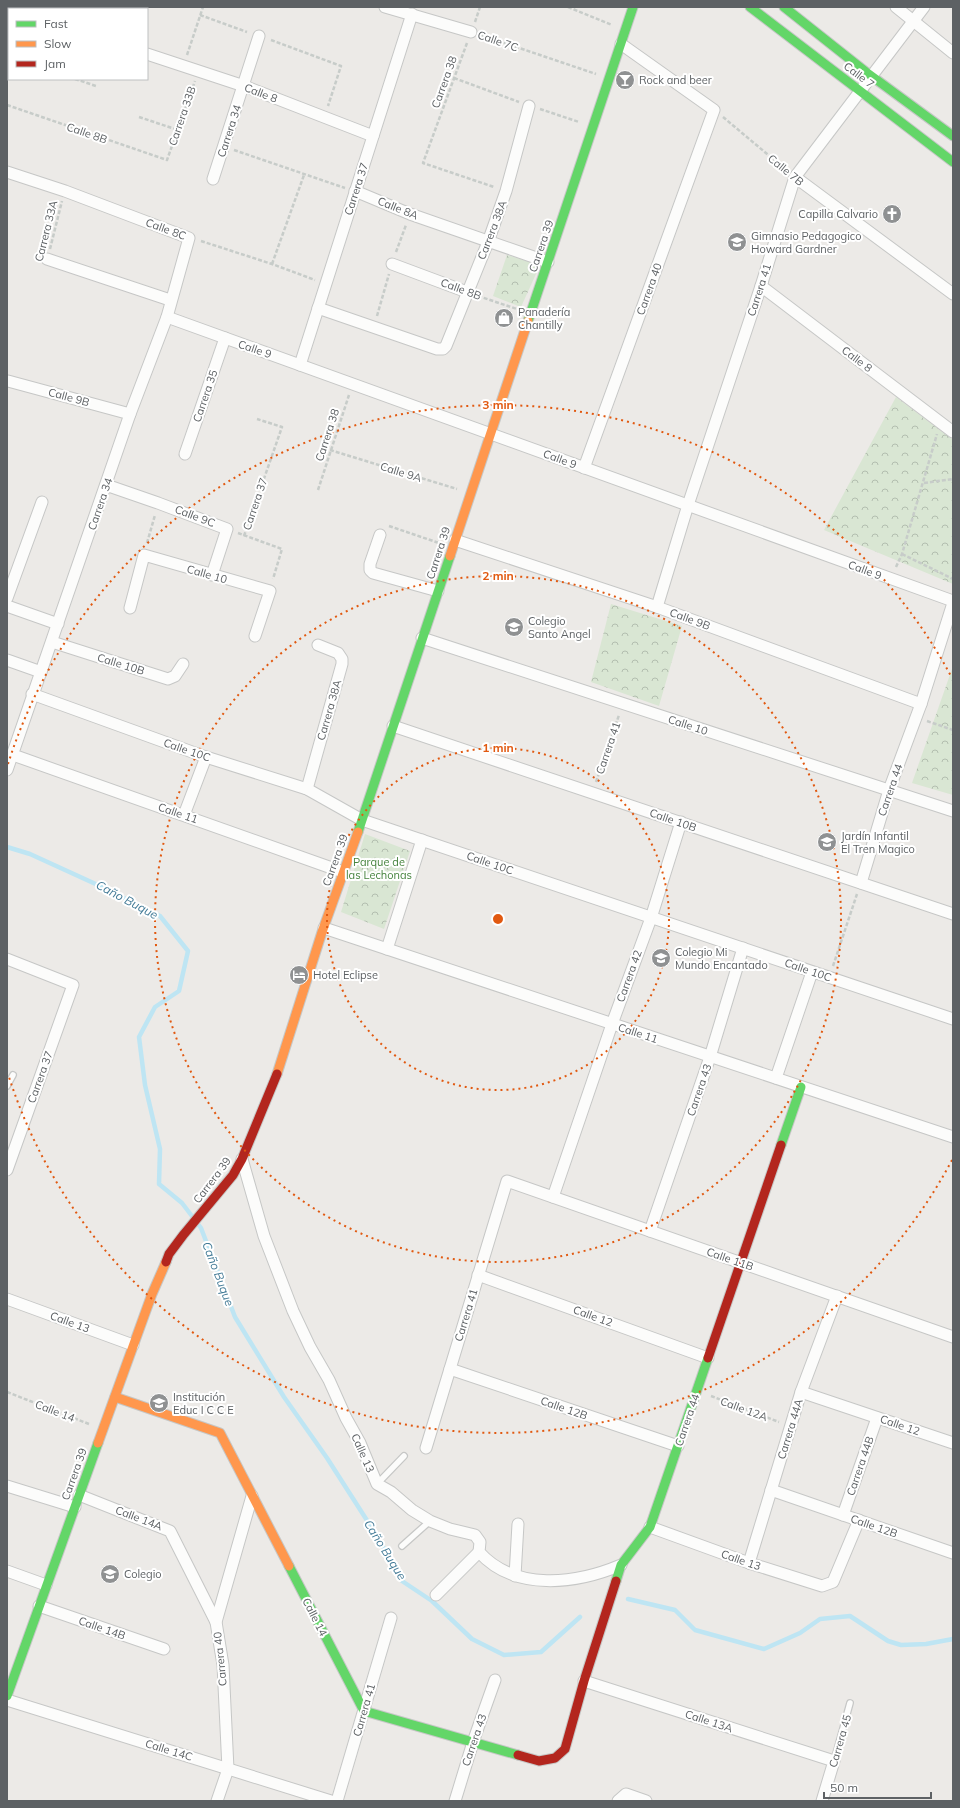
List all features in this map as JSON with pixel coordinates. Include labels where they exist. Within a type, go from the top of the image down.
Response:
[{"type":"street","name":"Calle 7C","points":[[385,7],[471,32]]},
{"type":"street","name":"Carrera 39","points":[[7,1696],[133,1345],[169,1254],[233,1174],[242,1159],[272,1089],[324,928],[362,820],[633,7]]},
{"type":"street","name":"Calle 7","points":[[750,7],[953,162]]},
{"type":"street","name":"Calle 7","points":[[784,7],[872,76],[953,136]]},
{"type":"street","points":[[896,7],[953,53]]},
{"type":"street","name":"Carrera 41","points":[[657,607],[688,505],[761,286],[795,177],[924,7]]},
{"type":"street","name":"Carrera 37","points":[[300,365],[412,14]]},
{"type":"street","name":"Carrera 34","points":[[213,179],[260,36]]},
{"type":"street","points":[[621,44],[714,110]]},
{"type":"street","name":"Calle 8","points":[[148,54],[244,86],[373,136]]},
{"type":"street","name":"Carrera 38A","points":[[318,308],[437,349],[443,349],[446,346],[488,242],[506,191],[529,106]]},
{"type":"street","name":"Carrera 40","points":[[584,468],[714,110]]},
{"type":"street","name":"Calle 8C","points":[[7,172],[65,191],[189,238]]},
{"type":"street","name":"Calle 7B","points":[[795,177],[953,294]]},
{"type":"street","name":"Calle 8A","points":[[355,191],[488,242],[548,262]]},
{"type":"street","name":"Carrera 34","points":[[7,770],[130,414],[167,317],[170,300],[189,238]]},
{"type":"street","points":[[48,259],[170,300]]},
{"type":"street","name":"Calle 8B","points":[[392,264],[468,292]]},
{"type":"street","name":"Calle 8","points":[[761,286],[953,432]]},
{"type":"street","name":"Calle 9","points":[[167,317],[953,602]]},
{"type":"street","name":"Carrera 35","points":[[185,454],[225,338]]},
{"type":"street","name":"Calle 9B","points":[[8,381],[130,414]]},
{"type":"street","name":"Calle 9C","points":[[106,485],[227,529]]},
{"type":"street","points":[[7,598],[42,502]]},
{"type":"street","points":[[212,575],[227,529]]},
{"type":"street","points":[[380,535],[370,564],[370,570],[374,573],[438,591]]},
{"type":"street","name":"Calle 9B","points":[[454,543],[657,607],[922,704]]},
{"type":"street","points":[[130,608],[144,555]]},
{"type":"street","name":"Calle 10","points":[[144,555],[270,591]]},
{"type":"street","points":[[255,636],[270,591]]},
{"type":"street","name":"Carrera 44","points":[[861,883],[889,790],[922,704],[953,602]]},
{"type":"street","points":[[7,606],[58,624]]},
{"type":"street","name":"Calle 10","points":[[422,638],[953,811]]},
{"type":"street","name":"Calle 10B","points":[[52,642],[168,679],[175,676],[183,664]]},
{"type":"street","name":"Carrera 38A","points":[[307,789],[342,664],[342,659],[338,653],[318,645]]},
{"type":"street","points":[[7,660],[41,672]]},
{"type":"street","name":"Calle 10C","points":[[32,694],[206,757],[307,789],[362,820],[953,1019]]},
{"type":"street","name":"Calle 10B","points":[[393,726],[953,914]]},
{"type":"street","name":"Calle 11","points":[[13,755],[343,872]]},
{"type":"street","points":[[184,815],[206,757]]},
{"type":"street","name":"Carrera 42","points":[[553,1197],[612,1024],[651,918],[682,822]]},
{"type":"street","points":[[387,949],[422,840]]},
{"type":"street","name":"Calle 11","points":[[324,928],[953,1137]]},
{"type":"street","name":"Carrera 43","points":[[650,1231],[710,1056],[743,948]]},
{"type":"street","name":"Carrera 37","points":[[7,959],[73,985],[7,1170]]},
{"type":"street","points":[[776,1078],[812,972]]},
{"type":"street","name":"Carrera 44","points":[[473,1742],[539,1761],[555,1758],[565,1749],[584,1681],[621,1565],[650,1527],[801,1087]]},
{"type":"street","name":"Calle 13","points":[[242,1159],[264,1236],[293,1311],[310,1347],[324,1368],[346,1418],[360,1443],[376,1484],[391,1492],[412,1510],[430,1521],[450,1529],[473,1533],[480,1542],[479,1552]]},
{"type":"street","name":"Carrera 41","points":[[426,1448],[507,1181]]},
{"type":"street","name":"Calle 11B","points":[[507,1181],[953,1337]]},
{"type":"street","name":"Calle 12","points":[[478,1275],[708,1358]]},
{"type":"street","name":"Carrera 44A","points":[[749,1563],[801,1392],[837,1296]]},
{"type":"street","name":"Calle 13","points":[[7,1299],[133,1345]]},
{"type":"street","name":"Calle 12B","points":[[450,1369],[678,1446]]},
{"type":"street","name":"Calle 12","points":[[801,1392],[953,1443]]},
{"type":"street","name":"Calle 14","points":[[115,1397],[220,1433],[364,1711]]},
{"type":"street","name":"Carrera 44B","points":[[843,1515],[877,1418]]},
{"type":"street","points":[[7,1486],[75,1507]]},
{"type":"street","name":"Calle 12B","points":[[771,1490],[953,1553]]},
{"type":"street","name":"Calle 14A","points":[[79,1496],[170,1531],[216,1622]]},
{"type":"street","name":"Carrera 40","points":[[217,1801],[228,1769],[222,1665],[216,1622],[252,1496]]},
{"type":"street","name":"Calle 13","points":[[650,1527],[749,1563],[822,1586],[833,1582],[859,1520]]},
{"type":"street","points":[[515,1576],[518,1524]]},
{"type":"street","points":[[436,1595],[479,1552],[499,1569],[515,1576],[546,1580],[561,1580],[592,1576],[621,1565]]},
{"type":"street","points":[[7,1571],[46,1585]]},
{"type":"street","name":"Calle 14B","points":[[39,1606],[164,1649]]},
{"type":"street","name":"Carrera 41","points":[[337,1801],[390,1618]]},
{"type":"street","name":"Carrera 43","points":[[455,1801],[473,1742],[495,1680]]},
{"type":"street","name":"Calle 13A","points":[[584,1681],[834,1760]]},
{"type":"street","name":"Calle 14C","points":[[7,1700],[331,1801]]},
{"type":"street","points":[[364,1711],[473,1742]]},
{"type":"street","name":"Carrera 45","points":[[822,1801],[834,1760]]},
{"type":"street","points":[[622,1798],[646,1801]]},
{"type":"lane","points":[[7,1086],[13,1075]]},
{"type":"lane","points":[[376,1484],[404,1456]]},
{"type":"lane","points":[[402,1546],[430,1521]]},
{"type":"lane","name":"Carrera 45","points":[[834,1760],[850,1703]]},
{"type":"path","points":[[183,66],[203,7]]},
{"type":"path","name":"Carrera 38","points":[[480,7],[423,163],[506,191]]},
{"type":"path","points":[[568,7],[625,30]]},
{"type":"path","name":"Calle 7C","points":[[471,32],[609,79]]},
{"type":"path","points":[[325,117],[341,66]]},
{"type":"path","name":"Carrera 33B","points":[[167,160],[198,71]]},
{"type":"path","points":[[78,80],[96,86]]},
{"type":"path","name":"Calle 8B","points":[[7,105],[167,160]]},
{"type":"path","name":"Calle 7B","points":[[714,110],[795,177]]},
{"type":"path","points":[[139,117],[178,130]]},
{"type":"path","points":[[224,146],[304,175],[355,191]]},
{"type":"path","points":[[272,264],[304,175]]},
{"type":"path","name":"Carrera 33A","points":[[48,259],[65,191]]},
{"type":"path","name":"Calle 8C","points":[[189,238],[272,264],[326,284]]},
{"type":"path","name":"Calle 8B","points":[[468,292],[531,314]]},
{"type":"path","name":"Carrera 38","points":[[318,490],[353,384]]},
{"type":"path","name":"Carrera 37","points":[[244,536],[282,428],[257,419]]},
{"type":"path","points":[[891,579],[902,554],[924,483],[940,422]]},
{"type":"path","name":"Calle 9A","points":[[330,450],[471,493]]},
{"type":"path","points":[[924,483],[953,479]]},
{"type":"path","points":[[144,555],[158,503]]},
{"type":"path","points":[[380,535],[386,525],[454,543]]},
{"type":"path","name":"Calle 9C","points":[[227,529],[282,549],[270,591]]},
{"type":"path","points":[[902,554],[953,579]]},
{"type":"path","name":"Carrera 41","points":[[592,792],[623,704]]},
{"type":"path","points":[[917,717],[953,730]]},
{"type":"path","points":[[829,978],[861,883]]},
{"type":"path","name":"Calle 12A","points":[[697,1391],[791,1426]]},
{"type":"path","name":"Calle 14","points":[[7,1392],[103,1430]]},
{"type":"green space","points":[[507,255],[540,265],[521,307],[493,296]]},
{"type":"green space","points":[[896,397],[953,440],[953,584],[824,530]]},
{"type":"green space","points":[[611,604],[682,626],[659,706],[591,682]]},
{"type":"green space","points":[[953,666],[953,795],[912,783]]},
{"type":"green space","name":"Parque de las Lechonas","points":[[365,834],[410,851],[384,929],[341,912]]},
{"type":"waterway","name":"Caño Buque","points":[[7,847],[30,854],[100,886],[160,916],[188,951],[179,991],[155,1007],[139,1037],[145,1085],[160,1149],[159,1184],[182,1203],[201,1228],[235,1317],[284,1397],[327,1458],[377,1536],[402,1581],[432,1601],[472,1639],[504,1655],[541,1652],[580,1617]]},
{"type":"waterway","name":"Caño Buque","points":[[628,1599],[675,1610],[695,1630],[764,1649],[800,1633],[820,1619],[850,1616],[888,1641],[901,1645],[926,1644],[953,1639]]},
{"type":"traffic: fast","points":[[528,321],[633,7]]},
{"type":"traffic: fast","points":[[750,7],[953,162]]},
{"type":"traffic: fast","points":[[784,7],[866,72],[953,136]]},
{"type":"traffic: fast","points":[[358,832],[450,556]]},
{"type":"traffic: fast","points":[[781,1145],[801,1087]]},
{"type":"traffic: fast","points":[[616,1581],[621,1565],[650,1527],[708,1358]]},
{"type":"traffic: fast","points":[[7,1696],[98,1443]]},
{"type":"traffic: fast","points":[[289,1566],[364,1711],[518,1755]]},
{"type":"traffic: slow","points":[[450,556],[528,321]]},
{"type":"traffic: slow","points":[[277,1074],[322,932],[358,832]]},
{"type":"traffic: slow","points":[[98,1443],[152,1294],[166,1262]]},
{"type":"traffic: slow","points":[[115,1397],[220,1433],[289,1566]]},
{"type":"traffic: jam","points":[[166,1262],[169,1254],[184,1234],[233,1175],[242,1159],[277,1074]]},
{"type":"traffic: jam","points":[[708,1358],[781,1145]]},
{"type":"traffic: jam","points":[[518,1755],[539,1761],[555,1758],[565,1749],[584,1681],[616,1581]]},
{"type":"place","name":"Rock and beer","points":[[625,80]]},
{"type":"place","name":"Capilla Calvario","points":[[892,214]]},
{"type":"place","name":"Gimnasio Pedagogico Howard Gardner","points":[[737,242]]},
{"type":"place","name":"Panadería Chantilly","points":[[504,318]]},
{"type":"place","name":"Colegio Santo Angel","points":[[514,627]]},
{"type":"place","name":"Jardín Infantil El Tren Magico","points":[[827,842]]},
{"type":"place","name":"Colegio Mi Mundo Encantado","points":[[661,958]]},
{"type":"place","name":"Hotel Eclipse","points":[[299,975]]},
{"type":"place","name":"Institución Educ I C C E","points":[[159,1403]]},
{"type":"place","name":"Colegio","points":[[110,1574]]}]
